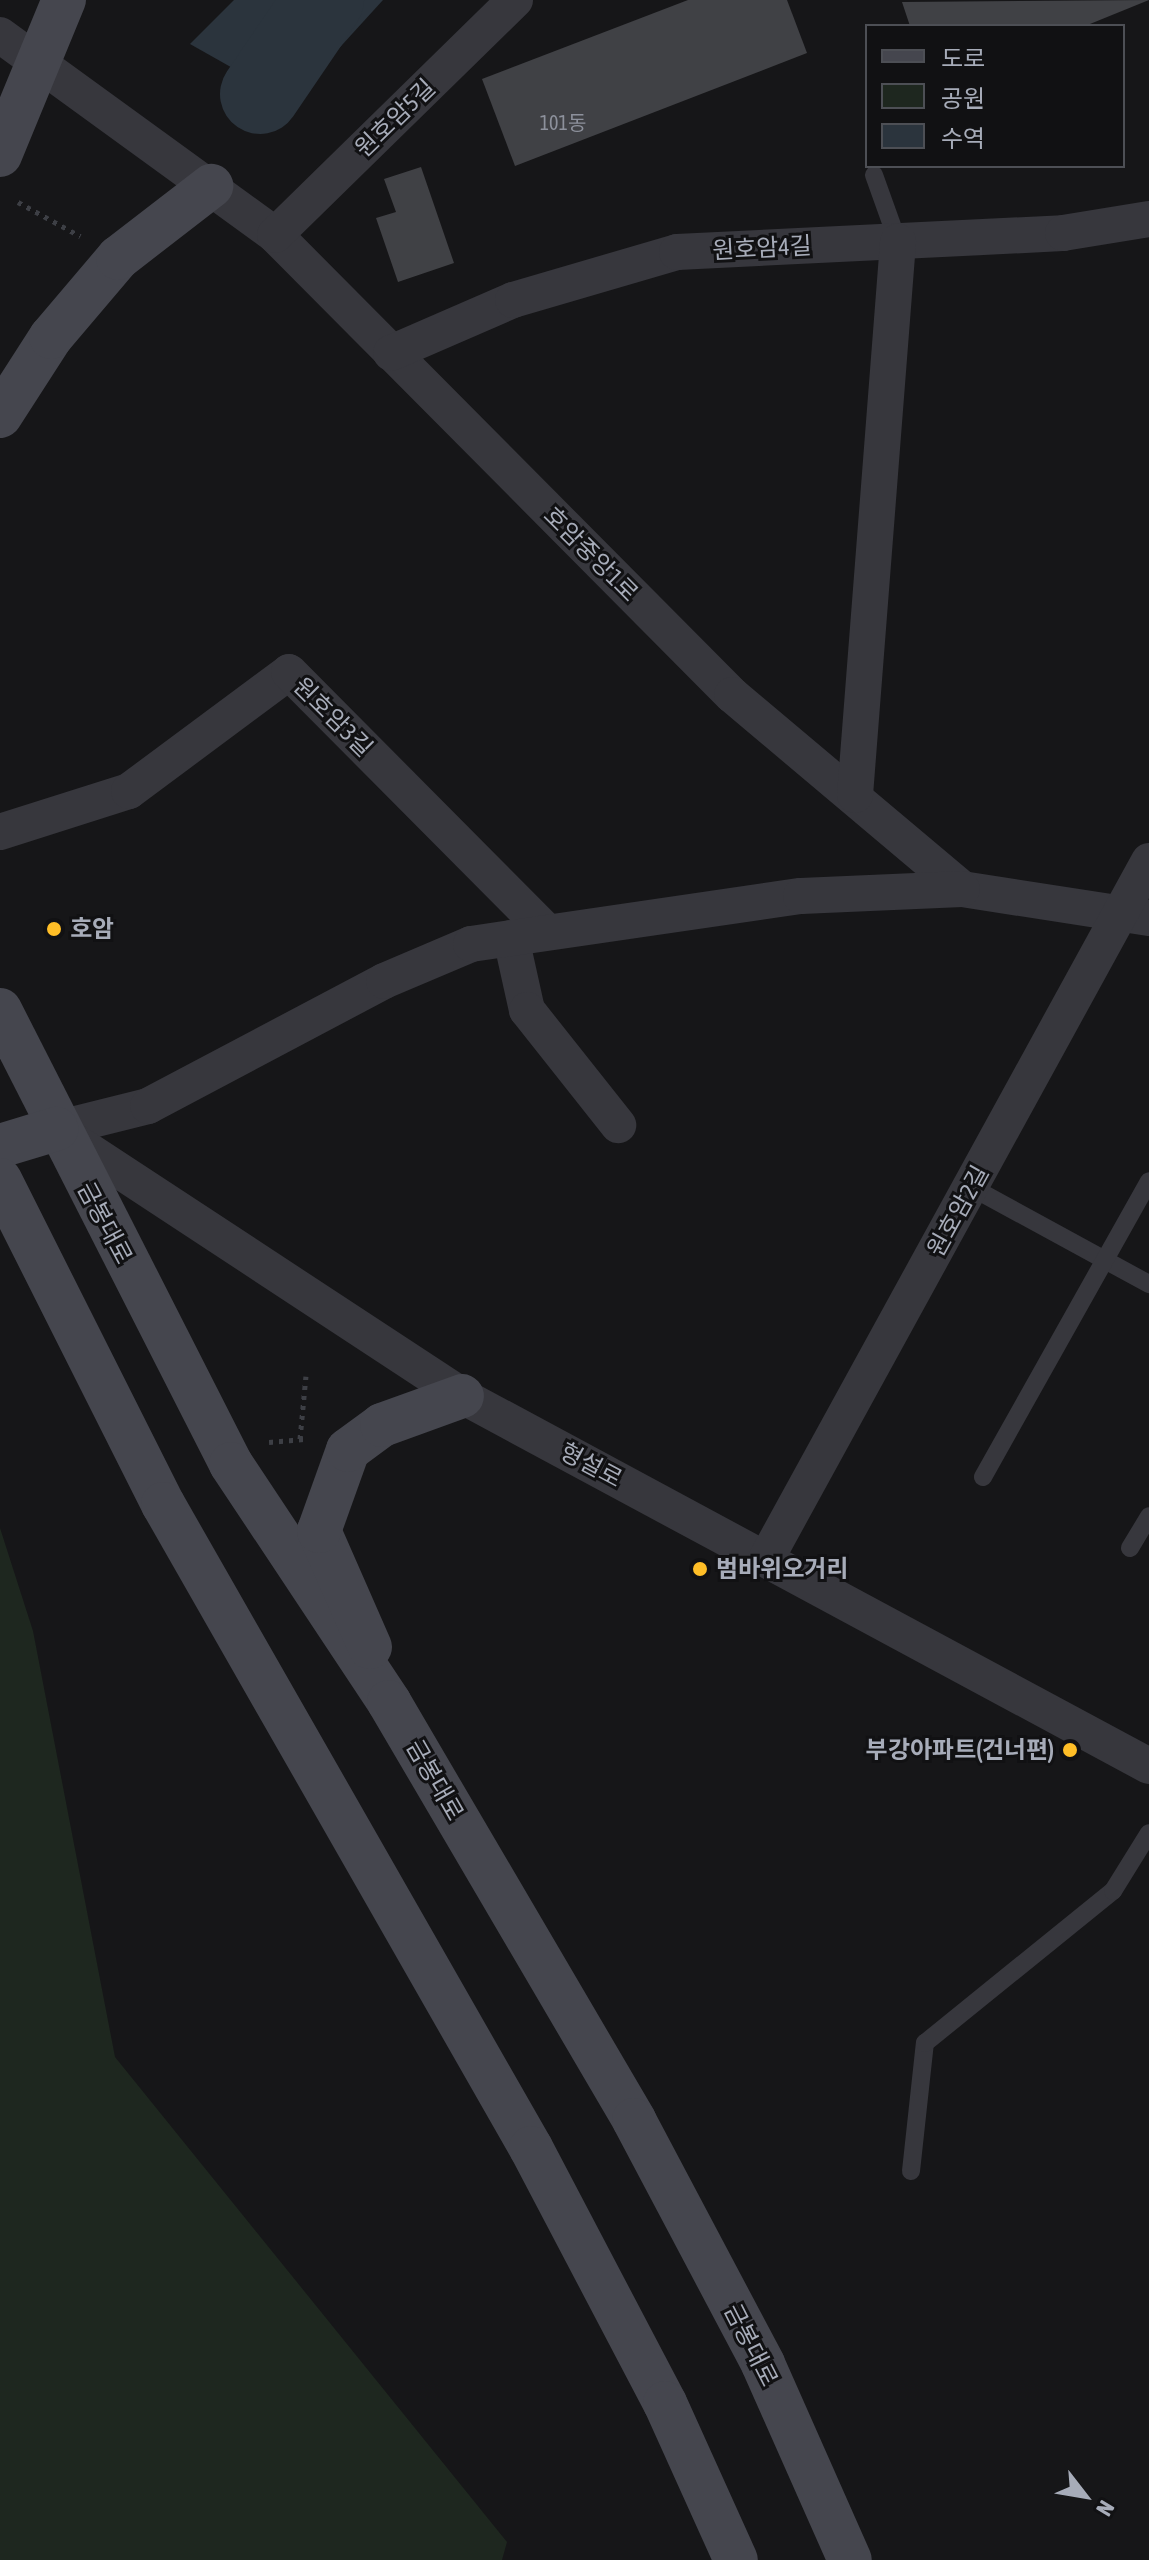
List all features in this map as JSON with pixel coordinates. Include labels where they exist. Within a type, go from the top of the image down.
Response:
[{"type":"street","points":[[0,155],[36,59],[64,0]]},
{"type":"street","name":"원호암5길","points":[[275,235],[515,0]]},
{"type":"street","name":"호암중앙1로","points":[[0,35],[275,235],[732,695],[855,795],[962,889]]},
{"type":"street","points":[[0,416],[51,337],[118,258],[211,186]]},
{"type":"street","name":"원호암4길","points":[[391,353],[513,300],[677,252],[1063,233],[1149,219]]},
{"type":"street","points":[[855,795],[898,242]]},
{"type":"street","name":"원호암3길","points":[[0,832],[129,791],[289,672],[528,934]]},
{"type":"street","name":"원호암2길","points":[[766,1559],[971,1187],[1136,916],[1149,861]]},
{"type":"street","points":[[0,1146],[148,1106],[384,981],[471,944],[801,896],[962,889],[1136,916]]},
{"type":"street","points":[[528,934],[527,1010],[618,1125]]},
{"type":"street","name":"금봉대로","points":[[0,1010],[56,1129],[231,1464],[389,1702],[634,2120],[763,2364],[850,2560]]},
{"type":"street","name":"형설로","points":[[56,1129],[462,1396],[1149,1766]]},
{"type":"street","points":[[0,1180],[163,1504],[531,2148],[665,2403],[736,2560]]},
{"type":"street","points":[[389,1702],[319,1531],[348,1450],[382,1425],[462,1396]]},
{"type":"lane","points":[[874,175],[898,242]]},
{"type":"lane","points":[[983,1477],[1149,1181]]},
{"type":"lane","points":[[971,1187],[1149,1284]]},
{"type":"lane","points":[[1130,1548],[1149,1516]]},
{"type":"lane","points":[[911,2171],[925,2043],[1113,1891],[1149,1833]]},
{"type":"path","points":[[18,202],[89,240]]},
{"type":"path","points":[[300,1439],[306,1376]]},
{"type":"path","points":[[263,1443],[314,1438]]},
{"type":"green space","points":[[0,1528],[33,1631],[115,2057],[507,2542],[502,2560],[0,2560]]},
{"type":"water","points":[[234,0],[383,0],[291,101],[190,44]]},
{"type":"building","points":[[688,0],[787,0],[807,53],[515,166],[482,79]]},
{"type":"building","points":[[1149,0],[1090,24],[909,24],[902,2]]},
{"type":"building","points":[[421,167],[454,263],[398,282],[376,218],[396,212],[384,179]]},
{"type":"waterway","points":[[260,94],[324,0]]},
{"type":"place","name":"호암","points":[[54,929]]},
{"type":"place","name":"범바위오거리","points":[[700,1569]]},
{"type":"place","name":"부강아파트(건너편)","points":[[1070,1750]]}]
